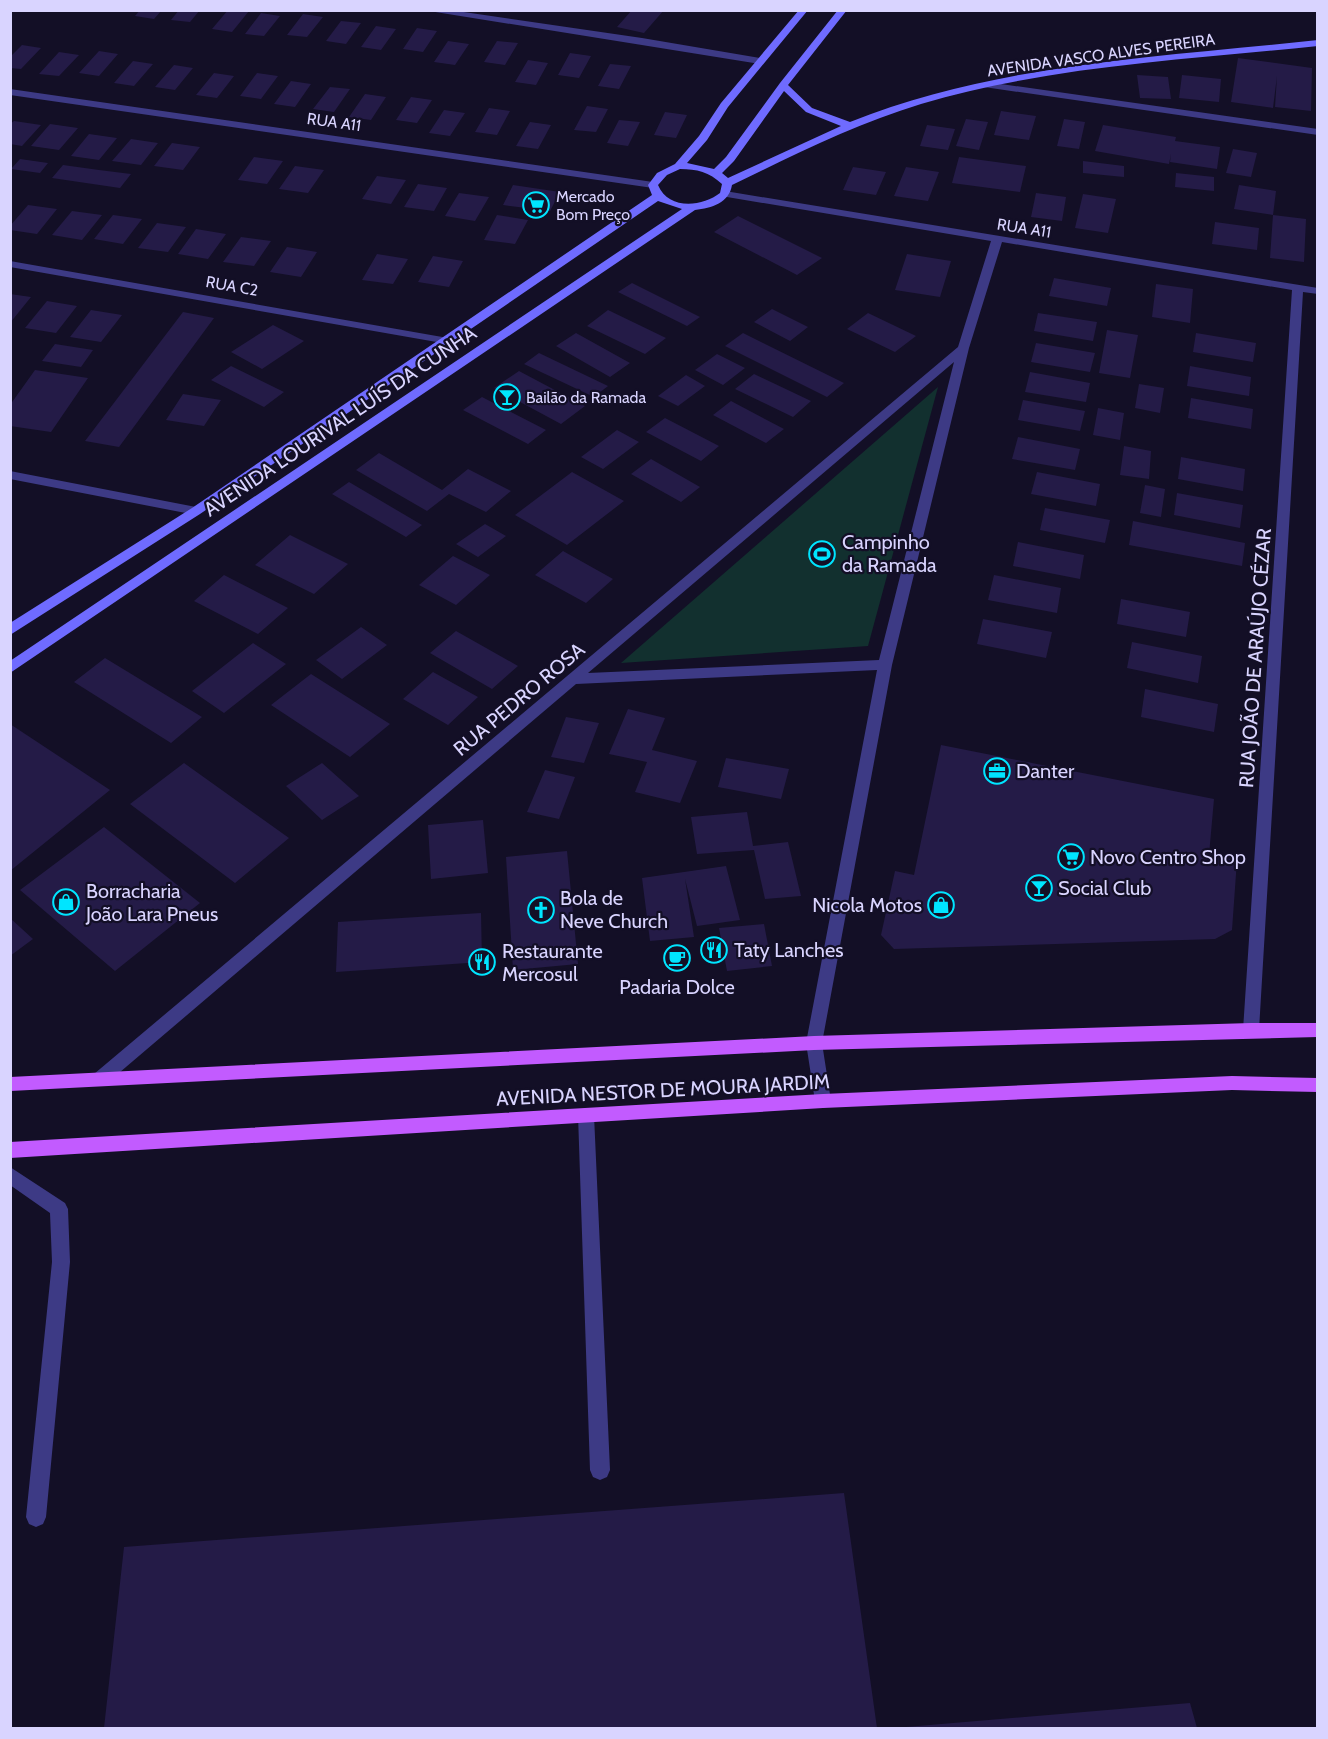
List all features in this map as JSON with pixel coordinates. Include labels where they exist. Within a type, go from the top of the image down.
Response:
[{"type":"main road","name":"AVENIDA NESTOR DE MOURA JARDIM","points":[[10,1084],[814,1043],[1317,1030]]},
{"type":"main road","name":"AVENIDA NESTOR DE MOURA JARDIM","points":[[10,1150],[823,1101],[1232,1083],[1317,1085]]},
{"type":"street","points":[[427,10],[760,61]]},
{"type":"street","points":[[505,21],[516,10]]},
{"type":"street","name":"AVENIDA LOURIVAL LUÍS DA CUNHA","points":[[10,630],[196,511],[448,341],[655,190],[657,177],[666,170],[679,166],[703,138],[724,105],[804,10]]},
{"type":"street","points":[[717,172],[843,10]]},
{"type":"street","name":"AVENIDA VASCO ALVES PEREIRA","points":[[726,189],[848,126],[919,101],[987,85],[1086,69],[1317,43]]},
{"type":"street","points":[[783,85],[809,110],[848,126]]},
{"type":"street","points":[[987,85],[1317,132]]},
{"type":"street","name":"RUA A11","points":[[10,92],[655,190]]},
{"type":"street","points":[[679,166],[700,166],[717,172],[726,189]]},
{"type":"street","name":"AVENIDA LOURIVAL LUÍS DA CUNHA","points":[[10,668],[692,207],[712,203],[726,189]]},
{"type":"street","name":"RUA A11","points":[[726,189],[997,240],[1317,291]]},
{"type":"street","points":[[655,190],[679,206],[692,207]]},
{"type":"street","points":[[823,1101],[814,1043],[885,665],[963,348],[997,240]]},
{"type":"street","name":"RUA C2","points":[[10,264],[448,341]]},
{"type":"street","name":"RUA JOÃO DE ARAÚJO CÉZAR","points":[[1251,1030],[1298,288]]},
{"type":"street","name":"RUA PEDRO ROSA","points":[[100,1079],[963,348]]},
{"type":"street","points":[[10,475],[196,511]]},
{"type":"street","points":[[572,679],[885,665]]},
{"type":"street","points":[[586,1115],[600,1470]]},
{"type":"street","points":[[10,1175],[59,1209],[61,1262],[36,1517]]},
{"type":"green space","points":[[938,387],[868,646],[621,663]]},
{"type":"building","points":[[140,10],[162,10],[154,19],[135,16]]},
{"type":"building","points":[[179,10],[200,10],[190,22],[171,20]]},
{"type":"building","points":[[228,10],[249,11],[232,32],[212,29]]},
{"type":"building","points":[[632,10],[664,10],[644,33],[617,27]]},
{"type":"building","points":[[261,13],[280,16],[264,36],[245,34]]},
{"type":"building","points":[[303,14],[323,17],[307,37],[287,35]]},
{"type":"building","points":[[341,21],[361,23],[346,44],[326,41]]},
{"type":"building","points":[[376,26],[396,29],[381,50],[361,47]]},
{"type":"building","points":[[417,28],[437,31],[423,52],[403,49]]},
{"type":"building","points":[[448,41],[469,44],[455,65],[434,62]]},
{"type":"building","points":[[497,41],[518,43],[505,65],[484,62]]},
{"type":"building","points":[[22,45],[41,48],[21,69],[10,68],[10,57]]},
{"type":"building","points":[[99,51],[118,54],[99,76],[79,73]]},
{"type":"building","points":[[59,52],[79,55],[59,76],[39,74]]},
{"type":"building","points":[[570,53],[591,56],[579,78],[558,75]]},
{"type":"building","points":[[1238,58],[1312,68],[1311,111],[1275,107],[1277,76],[1273,108],[1231,102]]},
{"type":"building","points":[[528,60],[548,63],[536,85],[515,82]]},
{"type":"building","points":[[133,61],[153,64],[134,86],[114,83]]},
{"type":"building","points":[[610,64],[631,66],[619,89],[598,86]]},
{"type":"building","points":[[174,65],[193,68],[175,90],[155,87]]},
{"type":"building","points":[[214,73],[234,76],[217,98],[196,95]]},
{"type":"building","points":[[257,73],[278,76],[261,99],[240,96]]},
{"type":"building","points":[[1137,75],[1168,77],[1171,99],[1140,98]]},
{"type":"building","points":[[1182,75],[1221,79],[1219,102],[1179,98]]},
{"type":"building","points":[[291,81],[311,84],[295,107],[274,104]]},
{"type":"building","points":[[330,87],[350,89],[334,112],[313,109]]},
{"type":"building","points":[[365,94],[386,97],[371,120],[349,117]]},
{"type":"building","points":[[411,97],[432,100],[417,123],[396,120]]},
{"type":"building","points":[[587,106],[608,109],[596,132],[574,130]]},
{"type":"building","points":[[489,108],[510,111],[497,135],[475,132]]},
{"type":"building","points":[[444,110],[465,113],[450,136],[429,133]]},
{"type":"building","points":[[1001,111],[1036,116],[1029,140],[994,135]]},
{"type":"building","points":[[665,112],[687,115],[676,138],[654,135]]},
{"type":"building","points":[[966,119],[988,122],[979,150],[956,146]]},
{"type":"building","points":[[1064,119],[1085,122],[1079,149],[1057,146]]},
{"type":"building","points":[[619,120],[640,122],[628,146],[607,143]]},
{"type":"building","points":[[14,121],[41,125],[22,146],[10,144],[10,124]]},
{"type":"building","points":[[530,122],[551,125],[538,149],[516,146]]},
{"type":"building","points":[[50,124],[78,128],[59,150],[31,146]]},
{"type":"building","points":[[927,125],[955,129],[948,150],[920,146]]},
{"type":"building","points":[[1103,125],[1176,137],[1175,141],[1220,147],[1217,169],[1170,162],[1171,154],[1169,164],[1095,151]]},
{"type":"building","points":[[89,134],[117,138],[99,160],[71,156]]},
{"type":"building","points":[[131,139],[158,143],[141,165],[112,161]]},
{"type":"building","points":[[172,143],[200,147],[183,170],[154,166]]},
{"type":"building","points":[[1233,149],[1257,153],[1251,177],[1226,173]]},
{"type":"building","points":[[254,157],[283,161],[267,184],[238,180]]},
{"type":"building","points":[[959,157],[1026,166],[1020,192],[952,183]]},
{"type":"building","points":[[20,159],[48,163],[40,173],[11,169]]},
{"type":"building","points":[[1083,161],[1124,166],[1124,177],[1083,173]]},
{"type":"building","points":[[63,165],[131,174],[120,188],[52,178]]},
{"type":"building","points":[[295,166],[324,170],[308,193],[279,189]]},
{"type":"building","points":[[853,167],[886,172],[876,195],[843,190]]},
{"type":"building","points":[[906,167],[939,172],[928,201],[894,196]]},
{"type":"building","points":[[1176,173],[1214,177],[1214,191],[1175,187]]},
{"type":"building","points":[[377,176],[406,180],[391,204],[362,199]]},
{"type":"building","points":[[418,184],[447,188],[434,211],[404,207]]},
{"type":"building","points":[[513,185],[560,192],[550,211],[503,205]]},
{"type":"building","points":[[1239,185],[1276,191],[1273,215],[1234,209]]},
{"type":"building","points":[[459,193],[489,197],[475,221],[445,216]]},
{"type":"building","points":[[1036,193],[1066,197],[1062,221],[1031,217]]},
{"type":"building","points":[[1083,194],[1116,199],[1108,233],[1075,228]]},
{"type":"building","points":[[28,205],[57,209],[37,234],[10,230],[10,226]]},
{"type":"building","points":[[72,211],[102,215],[82,240],[52,235]]},
{"type":"building","points":[[113,215],[142,219],[123,244],[94,239]]},
{"type":"building","points":[[497,215],[528,220],[515,244],[484,240]]},
{"type":"building","points":[[1273,215],[1306,219],[1304,262],[1270,258]]},
{"type":"building","points":[[738,216],[822,258],[797,275],[714,232]]},
{"type":"building","points":[[1215,222],[1259,228],[1257,250],[1212,244]]},
{"type":"building","points":[[157,223],[186,227],[168,252],[138,248]]},
{"type":"building","points":[[196,229],[226,234],[208,259],[178,254]]},
{"type":"building","points":[[241,237],[271,241],[254,266],[223,262]]},
{"type":"building","points":[[287,247],[317,252],[301,277],[270,272]]},
{"type":"building","points":[[377,254],[408,259],[393,284],[362,280]]},
{"type":"building","points":[[907,254],[951,261],[940,297],[895,290]]},
{"type":"building","points":[[433,256],[463,261],[449,287],[418,282]]},
{"type":"building","points":[[1054,278],[1111,288],[1107,306],[1049,296]]},
{"type":"building","points":[[632,283],[700,317],[687,326],[618,292]]},
{"type":"building","points":[[1156,284],[1193,289],[1190,323],[1152,317]]},
{"type":"building","points":[[10,294],[31,297],[10,323]]},
{"type":"building","points":[[47,301],[77,306],[56,333],[25,328]]},
{"type":"building","points":[[772,309],[808,327],[790,341],[754,322]]},
{"type":"building","points":[[91,310],[122,315],[101,342],[70,337]]},
{"type":"building","points":[[608,310],[666,338],[645,354],[587,326]]},
{"type":"building","points":[[183,312],[214,318],[119,447],[85,441]]},
{"type":"building","points":[[868,313],[916,336],[895,352],[847,329]]},
{"type":"building","points":[[1038,313],[1097,322],[1093,341],[1034,331]]},
{"type":"building","points":[[273,325],[304,341],[262,369],[231,352]]},
{"type":"building","points":[[1107,330],[1138,335],[1130,378],[1099,373]]},
{"type":"building","points":[[576,333],[630,363],[610,377],[556,346]]},
{"type":"building","points":[[743,333],[844,383],[827,397],[725,346]]},
{"type":"building","points":[[1196,333],[1256,343],[1253,362],[1193,352]]},
{"type":"building","points":[[1036,343],[1095,353],[1090,372],[1031,362]]},
{"type":"building","points":[[55,344],[93,350],[81,367],[42,361]]},
{"type":"building","points":[[539,353],[608,386],[594,397],[524,364]]},
{"type":"building","points":[[717,354],[745,368],[723,385],[695,370]]},
{"type":"building","points":[[231,366],[284,392],[264,407],[211,380]]},
{"type":"building","points":[[1190,366],[1251,377],[1249,396],[1187,386]]},
{"type":"building","points":[[35,370],[88,378],[51,432],[10,426],[10,405]]},
{"type":"building","points":[[519,371],[585,406],[561,424],[494,388]]},
{"type":"building","points":[[1030,372],[1090,383],[1086,402],[1025,392]]},
{"type":"building","points":[[754,374],[811,401],[793,417],[735,389]]},
{"type":"building","points":[[686,375],[705,386],[678,406],[658,396]]},
{"type":"building","points":[[1139,384],[1164,388],[1160,413],[1135,408]]},
{"type":"building","points":[[183,394],[221,400],[204,426],[166,420]]},
{"type":"building","points":[[482,397],[546,430],[528,444],[463,410]]},
{"type":"building","points":[[1191,398],[1253,409],[1251,429],[1188,418]]},
{"type":"building","points":[[1023,400],[1085,411],[1080,431],[1018,420]]},
{"type":"building","points":[[731,401],[784,429],[766,443],[713,415]]},
{"type":"building","points":[[1098,408],[1124,413],[1120,440],[1093,435]]},
{"type":"building","points":[[665,418],[719,446],[701,461],[646,432]]},
{"type":"building","points":[[617,430],[639,442],[603,469],[581,457]]},
{"type":"building","points":[[1018,437],[1080,449],[1075,470],[1012,459]]},
{"type":"building","points":[[1124,446],[1151,451],[1149,479],[1120,475]]},
{"type":"building","points":[[379,453],[442,490],[468,469],[511,491],[486,512],[449,494],[427,511],[356,470]]},
{"type":"building","points":[[1181,457],[1245,469],[1243,491],[1178,479]]},
{"type":"building","points":[[651,459],[700,487],[681,502],[631,474]]},
{"type":"building","points":[[572,472],[624,501],[567,545],[515,515]]},
{"type":"building","points":[[1037,472],[1100,484],[1096,506],[1031,494]]},
{"type":"building","points":[[349,482],[422,525],[406,537],[332,494]]},
{"type":"building","points":[[1145,485],[1165,489],[1161,517],[1140,513]]},
{"type":"building","points":[[1177,493],[1243,505],[1240,528],[1174,515]]},
{"type":"building","points":[[1045,508],[1110,520],[1105,543],[1040,530]]},
{"type":"building","points":[[1133,521],[1245,543],[1242,566],[1129,545]]},
{"type":"building","points":[[485,524],[506,536],[478,557],[456,544]]},
{"type":"building","points":[[290,535],[348,564],[314,594],[255,565]]},
{"type":"building","points":[[1018,542],[1084,555],[1080,579],[1013,566]]},
{"type":"building","points":[[563,551],[613,579],[586,603],[535,575]]},
{"type":"building","points":[[453,556],[490,575],[456,605],[419,585]]},
{"type":"building","points":[[224,575],[288,608],[258,634],[194,601]]},
{"type":"building","points":[[994,575],[1061,588],[1057,613],[988,600]]},
{"type":"building","points":[[1121,599],[1190,612],[1186,637],[1117,624]]},
{"type":"building","points":[[983,619],[1052,632],[1046,658],[977,644]]},
{"type":"building","points":[[361,627],[387,645],[342,679],[316,660]]},
{"type":"building","points":[[456,631],[518,666],[492,689],[430,653]]},
{"type":"building","points":[[1132,642],[1202,656],[1198,683],[1127,668]]},
{"type":"building","points":[[253,643],[286,664],[224,713],[192,691]]},
{"type":"building","points":[[105,658],[202,717],[171,743],[74,682]]},
{"type":"building","points":[[433,672],[478,697],[448,725],[403,699]]},
{"type":"building","points":[[311,674],[390,724],[350,757],[271,705]]},
{"type":"building","points":[[1145,689],[1218,704],[1214,732],[1141,717]]},
{"type":"building","points":[[628,709],[665,718],[652,750],[697,761],[680,803],[635,792],[647,762],[609,754]]},
{"type":"building","points":[[566,717],[599,723],[584,763],[551,757]]},
{"type":"building","points":[[10,724],[110,790],[10,871]]},
{"type":"building","name":"Novo Centro Shop","points":[[941,745],[1214,799],[1209,855],[1237,860],[1232,930],[1215,939],[894,949],[881,935],[895,871],[914,875]]},
{"type":"building","points":[[726,758],[789,769],[781,799],[718,787]]},
{"type":"building","points":[[184,763],[289,838],[235,883],[130,804]]},
{"type":"building","points":[[322,763],[359,796],[322,820],[286,786]]},
{"type":"building","points":[[545,770],[575,777],[559,819],[527,812]]},
{"type":"building","points":[[747,812],[753,846],[788,842],[801,896],[765,899],[754,850],[697,854],[691,817]]},
{"type":"building","points":[[483,820],[488,873],[431,879],[428,825]]},
{"type":"building","points":[[104,827],[200,903],[115,971],[20,890]]},
{"type":"building","name":"Bola de Neve Church","points":[[567,851],[578,964],[513,970],[506,857]]},
{"type":"building","points":[[726,866],[740,920],[697,926],[685,879],[694,937],[650,941],[642,878]]},
{"type":"building","points":[[481,913],[482,962],[336,972],[338,922]]},
{"type":"building","points":[[10,918],[33,939],[10,956]]},
{"type":"building","points":[[764,924],[772,966],[727,971],[719,928]]},
{"type":"building","points":[[844,1493],[877,1728],[104,1728],[124,1547]]},
{"type":"building","points":[[1190,1703],[1197,1728],[906,1728],[906,1727]]},
{"type":"place","name":"Mercado Bom Preço","points":[[536,205]]},
{"type":"place","name":"Bailão da Ramada","points":[[507,397]]},
{"type":"place","name":"Campinho da Ramada","points":[[822,554]]},
{"type":"place","name":"Danter","points":[[997,771]]},
{"type":"place","name":"Novo Centro Shop","points":[[1071,857]]},
{"type":"place","name":"Social Club","points":[[1039,888]]},
{"type":"place","name":"Borracharia João Lara Pneus","points":[[66,902]]},
{"type":"place","name":"Nicola Motos","points":[[941,905]]},
{"type":"place","name":"Bola de Neve Church","points":[[541,910]]},
{"type":"place","name":"Taty Lanches","points":[[714,950]]},
{"type":"place","name":"Padaria Dolce","points":[[677,958]]},
{"type":"place","name":"Restaurante Mercosul","points":[[482,962]]}]
